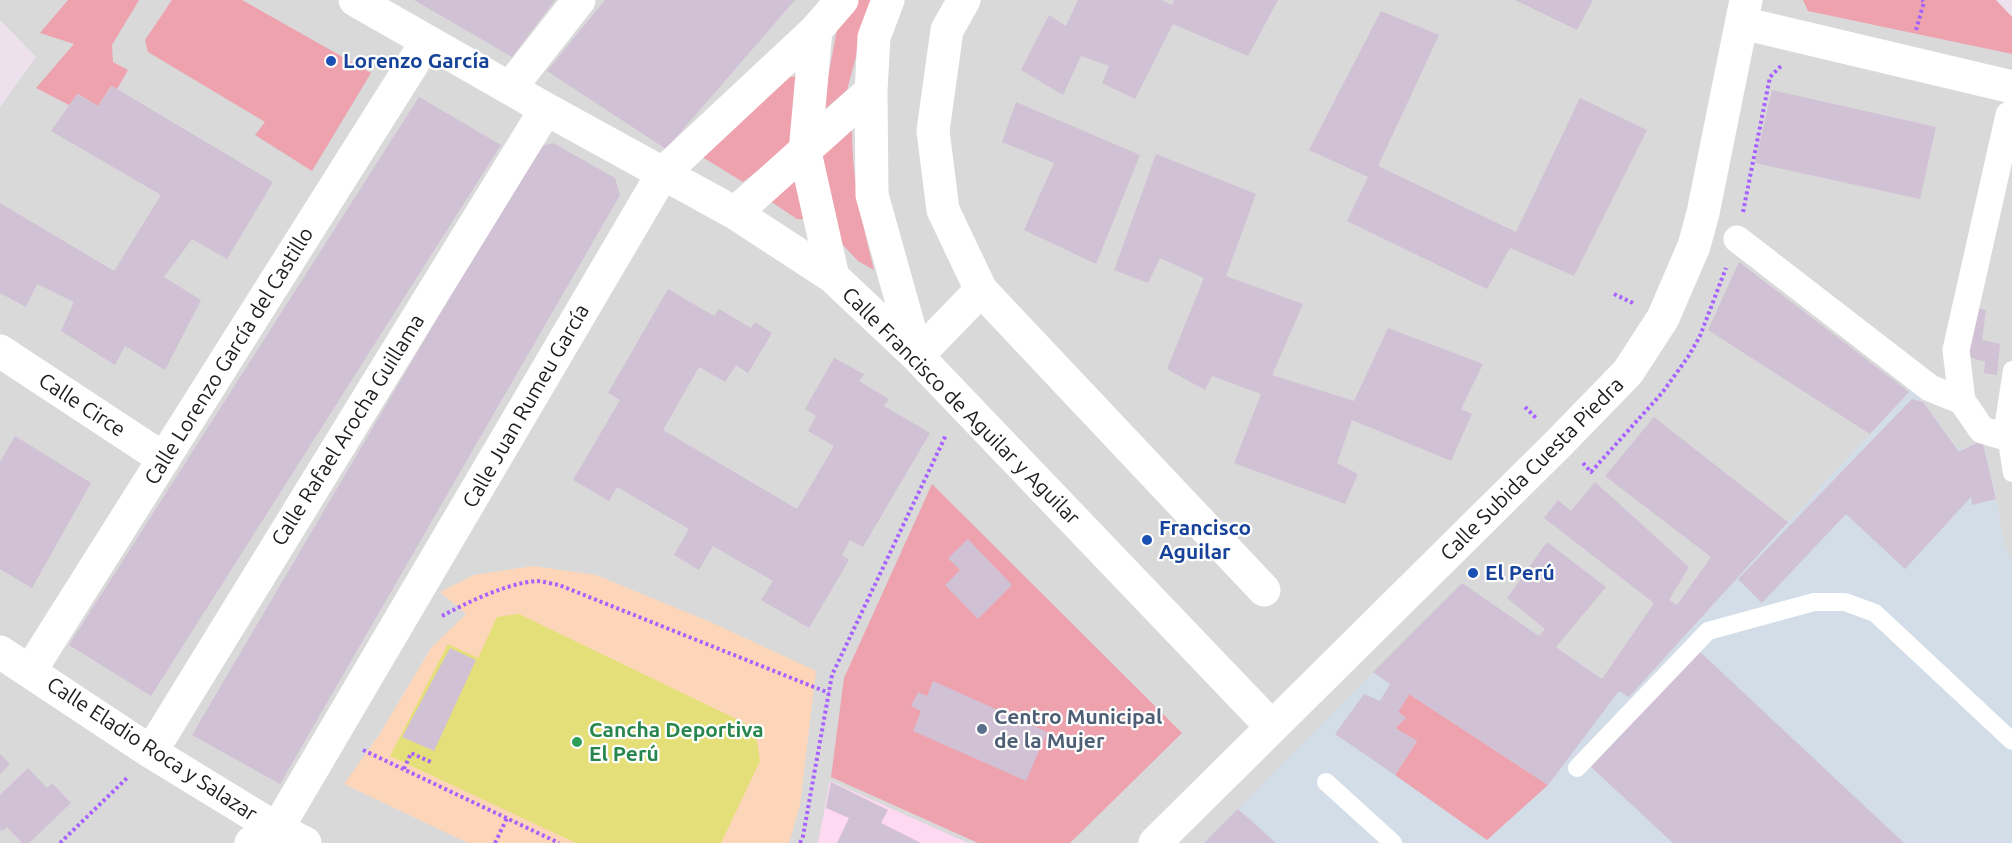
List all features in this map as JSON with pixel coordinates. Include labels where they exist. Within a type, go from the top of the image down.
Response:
[{"type":"street","name":"Calle Francisco de Aguilar y Aguilar","points":[[355,0],[735,213],[833,277],[917,356],[1272,727]]},
{"type":"street","points":[[510,88],[579,0]]},
{"type":"street","name":"Calle Juan Rumeu García","points":[[278,838],[663,173],[816,30],[842,0]]},
{"type":"street","points":[[888,0],[874,37],[871,91],[872,195],[917,356]]},
{"type":"street","points":[[964,0],[946,30],[933,131],[943,210],[981,290],[1264,590]]},
{"type":"street","points":[[1744,12],[2010,101],[1956,350],[1962,401],[1982,430],[2006,436]]},
{"type":"street","name":"Calle Subida Cuesta Piedra","points":[[1155,843],[1628,372],[1663,318],[1694,246],[1703,213],[1744,12]]},
{"type":"street","points":[[816,30],[805,152],[833,277]]},
{"type":"street","name":"Calle Lorenzo García del Castillo","points":[[30,671],[427,41]]},
{"type":"street","points":[[735,213],[871,91]]},
{"type":"street","name":"Calle Rafael Arocha Guillama","points":[[151,752],[546,109]]},
{"type":"street","points":[[1737,239],[1930,388],[1962,401]]},
{"type":"street","points":[[917,356],[981,290]]},
{"type":"street","name":"Calle Circe","points":[[0,351],[164,459]]},
{"type":"street","name":"Calle Eladio Roca y Salazar","points":[[0,652],[278,838]]},
{"type":"lane","points":[[2012,370],[2004,422],[2012,473]]},
{"type":"lane","points":[[1577,768],[1708,631],[1814,602],[1829,601],[1852,604],[1875,613],[2012,741]]},
{"type":"lane","points":[[1326,782],[1393,843]]},
{"type":"path","points":[[800,843],[832,675],[961,404]]},
{"type":"path","points":[[435,620],[474,599],[536,581],[559,585],[829,693]]},
{"type":"path","points":[[354,746],[559,843]]},
{"type":"path","points":[[60,843],[113,794],[151,752]]},
{"type":"path","points":[[404,769],[411,753],[433,763]]},
{"type":"path","points":[[495,843],[507,818]]},
{"type":"shaded area","points":[[0,0],[1996,0],[2012,17],[2012,562],[2004,544],[1995,492],[1981,440],[1959,452],[1913,388],[1629,697],[1556,647],[1204,843],[0,843],[0,107],[36,57],[0,20]]},
{"type":"shaded area","points":[[68,0],[139,0],[112,45],[113,62],[128,70],[117,89],[111,86],[98,106],[78,94],[69,105],[36,88],[74,44],[40,33]]},
{"type":"shaded area","points":[[172,0],[242,0],[371,73],[312,171],[255,135],[265,122],[148,52],[145,40]]},
{"type":"shaded area","points":[[852,0],[871,0],[847,90],[825,109],[823,104],[838,24]]},
{"type":"shaded area","points":[[1803,0],[1996,0],[2012,17],[2012,54],[1808,11]]},
{"type":"shaded area","points":[[798,76],[792,144],[743,182],[699,155],[790,77]]},
{"type":"shaded area","points":[[852,126],[855,181],[874,270],[858,261],[842,244],[819,158]]},
{"type":"shaded area","points":[[798,180],[804,219],[797,219],[770,201],[792,181]]},
{"type":"shaded area","points":[[1913,388],[1959,451],[1982,440],[1995,492],[2004,544],[2012,562],[2012,843],[1204,843],[1462,583],[1629,697]]},
{"type":"shaded area","points":[[932,484],[1182,733],[1070,843],[978,843],[831,777],[844,678]]},
{"type":"shaded area","points":[[533,566],[596,575],[715,624],[816,671],[800,805],[789,843],[468,843],[344,784],[379,735],[431,648],[466,614],[440,592],[474,575]]},
{"type":"shaded area","name":"Cancha Deportiva El Perú","points":[[519,614],[755,728],[760,761],[721,843],[576,843],[390,756],[448,644],[478,658],[497,617]]},
{"type":"shaded area","points":[[1409,694],[1548,785],[1487,840],[1395,775],[1417,741],[1395,728],[1406,718],[1398,712]]},
{"type":"shaded area","points":[[830,781],[968,843],[818,843]]},
{"type":"building","points":[[414,0],[555,0],[512,57]]},
{"type":"building","points":[[605,0],[795,0],[666,149],[547,71]]},
{"type":"building","points":[[1078,0],[1162,0],[1172,5],[1174,0],[1278,0],[1248,56],[1173,24],[1135,99],[1102,83],[1109,66],[1081,56],[1063,95],[1021,70],[1049,15],[1066,26]]},
{"type":"building","points":[[1515,0],[1593,0],[1577,30]]},
{"type":"building","points":[[1381,11],[1439,35],[1378,166],[1516,232],[1580,98],[1647,130],[1574,276],[1510,248],[1487,289],[1347,221],[1368,177],[1309,150]]},
{"type":"building","points":[[112,86],[273,182],[227,259],[192,239],[164,277],[201,300],[165,370],[125,346],[115,365],[61,331],[74,302],[37,284],[26,307],[0,293],[0,203],[114,271],[161,195],[51,131],[77,94],[98,106]]},
{"type":"building","points":[[1772,90],[1936,127],[1920,199],[1755,163]]},
{"type":"building","points":[[419,97],[501,145],[151,696],[69,645]]},
{"type":"building","points":[[1016,102],[1140,155],[1096,264],[1024,230],[1054,163],[1002,142]]},
{"type":"building","points":[[553,143],[615,178],[620,195],[280,784],[192,735],[538,147]]},
{"type":"building","points":[[1156,154],[1256,194],[1226,276],[1303,304],[1272,375],[1354,401],[1388,328],[1483,364],[1461,409],[1472,414],[1451,461],[1352,420],[1337,463],[1358,474],[1345,504],[1234,463],[1261,394],[1212,376],[1205,390],[1167,369],[1204,278],[1160,258],[1148,283],[1114,270]]},
{"type":"building","points":[[1739,262],[1909,392],[1870,434],[1708,330]]},
{"type":"building","points":[[668,289],[714,316],[719,309],[751,328],[755,322],[772,333],[748,373],[736,365],[725,382],[699,367],[663,430],[797,509],[834,446],[808,431],[816,416],[805,409],[834,358],[864,374],[859,381],[889,399],[884,406],[930,433],[863,547],[850,540],[842,555],[849,560],[809,628],[761,600],[773,581],[713,546],[699,570],[674,555],[689,529],[617,487],[609,501],[573,480],[620,400],[608,393]]},
{"type":"building","points":[[1974,307],[1986,310],[1982,340],[2000,344],[1997,375],[1984,373],[1985,362],[1963,355]]},
{"type":"building","points":[[1912,399],[1923,402],[1959,452],[1982,440],[1996,499],[1972,505],[1971,497],[1905,569],[1846,514],[1762,603],[1738,579]]},
{"type":"building","points":[[1654,417],[1788,522],[1629,697],[1619,691],[1548,785],[1409,694],[1398,712],[1406,718],[1395,728],[1417,741],[1395,775],[1335,734],[1364,694],[1380,701],[1390,684],[1373,672],[1462,583],[1539,636],[1545,629],[1507,598],[1547,542],[1606,587],[1556,647],[1602,679],[1654,603],[1544,518],[1558,500],[1571,511],[1595,482],[1689,567],[1669,600],[1677,605],[1711,557],[1605,476]]},
{"type":"building","points":[[15,436],[91,483],[32,588],[0,569],[0,462]]},
{"type":"building","points":[[968,539],[1012,585],[978,619],[945,585],[960,570],[948,558]]},
{"type":"building","points":[[450,648],[476,660],[434,751],[402,737]]},
{"type":"building","points":[[1698,650],[1904,843],[1673,843],[1590,766]]},
{"type":"building","points":[[933,681],[1047,732],[1026,781],[913,731],[921,711],[911,706],[918,692],[927,696]]},
{"type":"building","points":[[0,754],[10,764],[0,774]]},
{"type":"building","points":[[28,768],[47,788],[52,783],[71,803],[29,843],[22,843],[7,827],[2,831],[0,829],[0,795]]},
{"type":"building","points":[[831,782],[888,810],[881,823],[921,843],[837,843],[849,818],[826,808]]},
{"type":"building","points":[[1238,809],[1276,843],[1204,843]]},
{"type":"place","name":"Lorenzo García","points":[[331,61]]},
{"type":"place","name":"Francisco Aguilar","points":[[1147,540]]},
{"type":"place","name":"El Perú","points":[[1473,573]]},
{"type":"place","name":"Centro Municipal de la Mujer","points":[[982,729]]},
{"type":"place","name":"Cancha Deportiva El Perú","points":[[577,742]]}]
